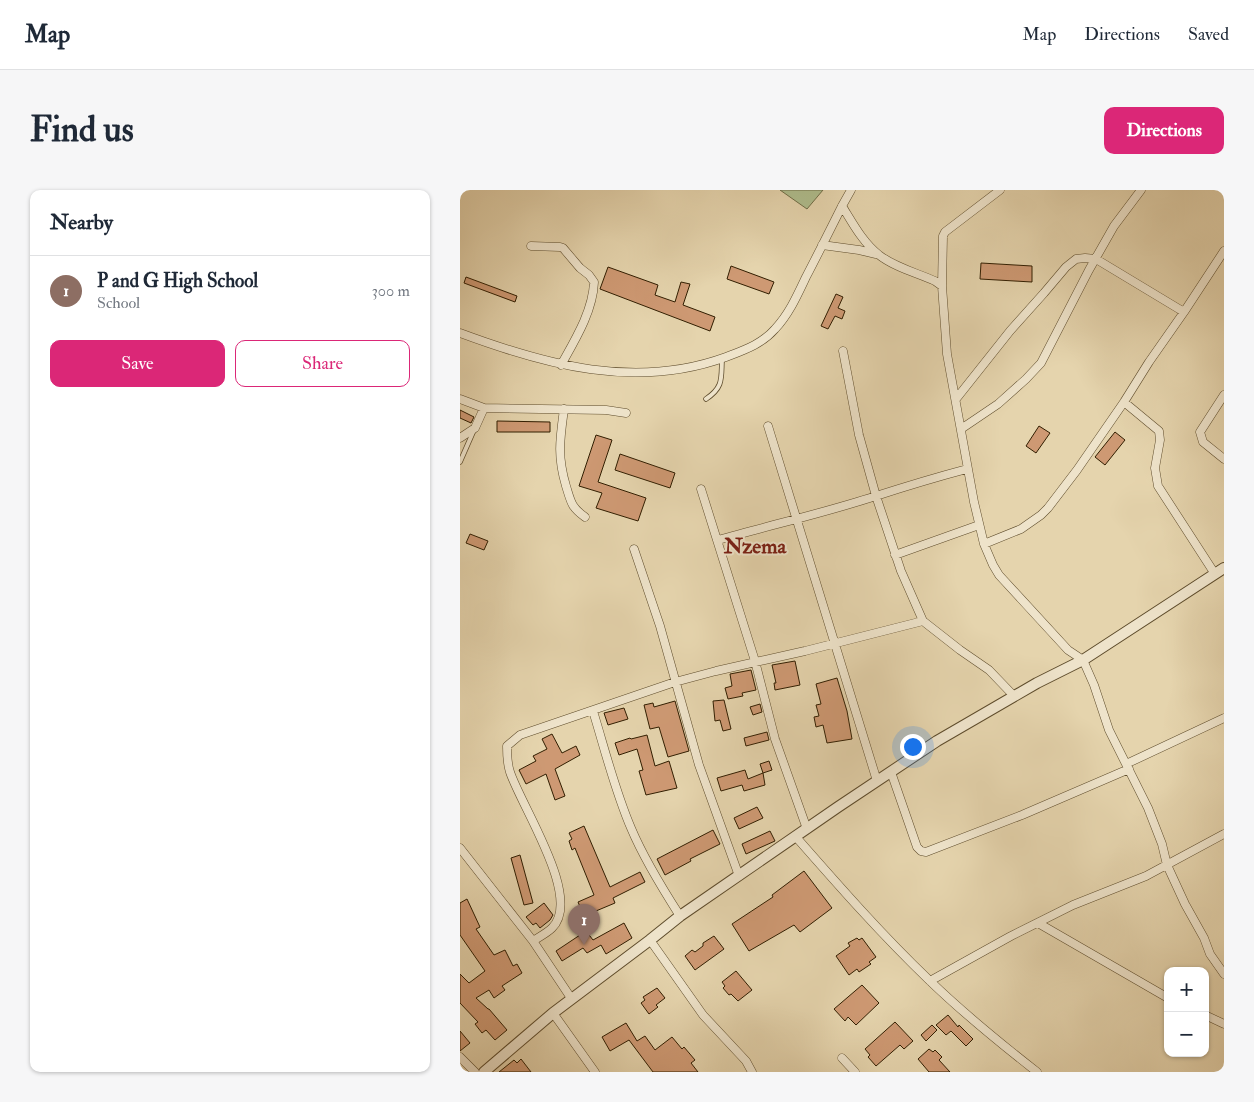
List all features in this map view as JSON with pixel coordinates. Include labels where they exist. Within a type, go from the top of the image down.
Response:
[{"type":"street","points":[[460,333],[508,351],[561,365],[599,371],[635,374],[693,366],[722,358],[760,343],[775,330],[788,314],[851,190]]},
{"type":"street","points":[[1000,190],[945,232],[943,236],[942,286],[947,354],[984,544],[993,565],[1003,579],[1068,650],[1083,660],[1094,685],[1109,730],[1155,824],[1167,865],[1210,954],[1224,974]]},
{"type":"street","points":[[962,429],[998,404],[1041,363],[1114,226],[1141,190]]},
{"type":"street","points":[[842,206],[869,246],[878,255]]},
{"type":"street","points":[[822,244],[878,255],[942,286]]},
{"type":"street","points":[[531,246],[563,248],[594,282],[591,300],[580,330],[561,365]]},
{"type":"street","points":[[984,544],[1021,529],[1041,515],[1077,470],[1224,251]]},
{"type":"street","points":[[956,399],[1010,330],[1066,267],[1076,259],[1096,259],[1184,312]]},
{"type":"street","points":[[843,351],[859,435],[876,496],[905,582],[924,621],[989,670],[1014,696]]},
{"type":"street","points":[[1224,395],[1200,432],[1203,442],[1224,459]]},
{"type":"street","points":[[460,399],[484,408],[626,412]]},
{"type":"street","points":[[1124,402],[1159,431],[1160,440],[1155,468],[1158,486],[1215,574]]},
{"type":"street","points":[[460,438],[475,428],[484,408]]},
{"type":"street","points":[[564,409],[559,450],[562,471],[574,509],[585,517]]},
{"type":"street","points":[[768,426],[877,781]]},
{"type":"street","points":[[718,540],[968,469]]},
{"type":"street","points":[[701,489],[755,661],[775,739],[806,829]]},
{"type":"street","points":[[896,555],[979,525]]},
{"type":"street","points":[[634,549],[660,626],[699,765],[739,876]]},
{"type":"street","points":[[484,1072],[570,998],[680,916],[806,829],[937,741],[1014,696],[1083,660],[1224,568]]},
{"type":"street","points":[[534,941],[553,928],[561,908],[561,892],[540,836],[510,772],[506,757],[507,746],[520,735],[675,682],[924,621]]},
{"type":"street","points":[[593,711],[631,828],[642,852],[680,916]]},
{"type":"street","points":[[891,772],[917,847],[921,851],[926,852],[1022,815],[1128,767],[1224,718]]},
{"type":"street","points":[[930,981],[1038,922],[1073,905],[1146,876],[1224,834]]},
{"type":"street","points":[[796,837],[882,932],[930,981],[1037,1072]]},
{"type":"street","points":[[460,848],[534,941],[570,998]]},
{"type":"street","points":[[1038,922],[1164,996]]},
{"type":"street","points":[[650,940],[703,1014],[746,1061],[752,1072]]},
{"type":"street","points":[[553,1013],[595,1072]]},
{"type":"street","points":[[1209,1017],[1224,1024]]},
{"type":"street","points":[[460,1057],[475,1072]]},
{"type":"street","points":[[842,1058],[855,1072]]},
{"type":"lane","points":[[706,400],[720,386],[722,358]]},
{"type":"lane","points":[[460,462],[475,428]]},
{"type":"green space","points":[[780,190],[823,190],[807,209]]},
{"type":"building","points":[[981,263],[1032,266],[1032,282],[980,279]]},
{"type":"building","points":[[731,266],[774,282],[769,294],[727,279]]},
{"type":"building","points":[[608,267],[658,285],[655,295],[675,302],[681,282],[690,284],[683,305],[715,317],[710,331],[600,289]]},
{"type":"building","points":[[466,277],[517,296],[515,302],[464,283]]},
{"type":"building","points":[[836,294],[843,297],[838,308],[845,311],[842,319],[835,316],[828,329],[821,326]]},
{"type":"building","points":[[460,410],[474,417],[471,423],[460,418]]},
{"type":"building","points":[[497,421],[550,422],[550,432],[497,432]]},
{"type":"building","points":[[1039,426],[1050,433],[1036,453],[1026,446]]},
{"type":"building","points":[[1115,432],[1125,440],[1105,465],[1095,457]]},
{"type":"building","points":[[596,435],[612,440],[598,482],[646,498],[638,521],[596,508],[602,493],[579,486]]},
{"type":"building","points":[[620,454],[675,473],[670,488],[615,470]]},
{"type":"building","points":[[470,534],[488,541],[484,550],[466,543]]},
{"type":"building","points":[[795,661],[800,685],[775,690],[774,683],[776,683],[772,665]]},
{"type":"building","points":[[751,670],[756,690],[742,693],[743,696],[728,699],[725,688],[732,686],[730,674]]},
{"type":"building","points":[[837,678],[847,711],[852,739],[827,743],[823,725],[816,727],[814,717],[819,716],[816,705],[821,704],[816,684]]},
{"type":"building","points":[[724,700],[731,729],[723,731],[720,720],[715,721],[713,701]]},
{"type":"building","points":[[675,701],[689,751],[668,757],[659,727],[650,729],[644,705],[653,703],[654,707]]},
{"type":"building","points":[[760,704],[762,712],[753,715],[750,707]]},
{"type":"building","points":[[624,708],[628,719],[608,725],[604,713]]},
{"type":"building","points":[[767,732],[769,740],[746,746],[744,738]]},
{"type":"building","points":[[552,734],[562,753],[576,746],[580,755],[555,769],[565,796],[555,800],[546,774],[526,784],[519,770],[536,761],[533,756],[547,749],[542,739]]},
{"type":"building","points":[[647,735],[655,766],[669,761],[677,788],[646,795],[639,771],[643,770],[637,749],[619,755],[615,743]]},
{"type":"building","points":[[769,761],[772,770],[763,773],[760,764]]},
{"type":"building","points":[[745,770],[748,779],[763,773],[765,785],[744,791],[742,785],[721,791],[717,778]]},
{"type":"building","points":[[757,807],[763,818],[739,829],[734,818]]},
{"type":"building","points":[[584,826],[610,887],[640,872],[645,882],[613,898],[615,903],[584,916],[578,902],[594,895],[575,848],[572,850],[569,841],[572,839],[569,833]]},
{"type":"building","points":[[713,830],[720,844],[690,859],[691,861],[665,875],[657,859]]},
{"type":"building","points":[[770,831],[775,841],[746,854],[742,844]]},
{"type":"building","points":[[520,855],[533,903],[524,905],[511,858]]},
{"type":"building","points":[[804,871],[832,908],[800,932],[794,925],[749,951],[732,924],[773,897],[772,895]]},
{"type":"building","points":[[467,899],[480,927],[476,929],[494,955],[505,950],[513,966],[517,964],[522,973],[502,986],[505,990],[494,998],[489,990],[476,998],[489,1009],[507,1030],[495,1040],[486,1030],[482,1033],[475,1024],[478,1022],[460,1003],[460,974],[469,983],[485,971],[460,935],[460,903]]},
{"type":"building","points":[[544,903],[553,915],[540,928],[536,923],[533,925],[526,917]]},
{"type":"building","points":[[624,923],[632,938],[606,954],[601,945],[587,953],[583,948],[562,961],[556,951],[586,931],[593,940]]},
{"type":"building","points":[[714,936],[724,949],[695,970],[685,956],[692,950],[695,952],[703,946],[703,943]]},
{"type":"building","points":[[857,938],[859,940],[862,938],[876,957],[869,962],[871,964],[859,972],[857,969],[849,975],[836,956],[850,946],[848,943]]},
{"type":"building","points":[[736,971],[752,990],[738,1001],[723,988],[725,986],[722,982]]},
{"type":"building","points":[[862,985],[879,1003],[856,1025],[848,1017],[845,1021],[834,1009]]},
{"type":"building","points":[[657,988],[665,998],[649,1014],[641,1003],[645,1000],[643,997]]},
{"type":"building","points":[[948,1015],[958,1027],[959,1025],[973,1039],[966,1046],[951,1031],[946,1035],[936,1025]]},
{"type":"building","points":[[895,1022],[913,1041],[904,1049],[900,1045],[876,1066],[868,1057],[870,1055],[865,1049]]},
{"type":"building","points":[[626,1023],[637,1041],[645,1036],[655,1050],[672,1037],[695,1060],[691,1063],[698,1072],[653,1072],[629,1040],[610,1051],[602,1037]]},
{"type":"building","points":[[932,1025],[937,1030],[926,1041],[921,1035]]},
{"type":"building","points":[[460,1031],[470,1043],[460,1051]]},
{"type":"building","points":[[929,1049],[933,1052],[935,1050],[942,1057],[939,1060],[950,1072],[929,1072],[918,1059]]},
{"type":"building","points":[[521,1059],[531,1072],[499,1072],[514,1060],[517,1063]]},
{"type":"place","name":"P and G High School","points":[[584,945]]},
{"type":"district","name":"Nzema","points":[[755,546]]}]
